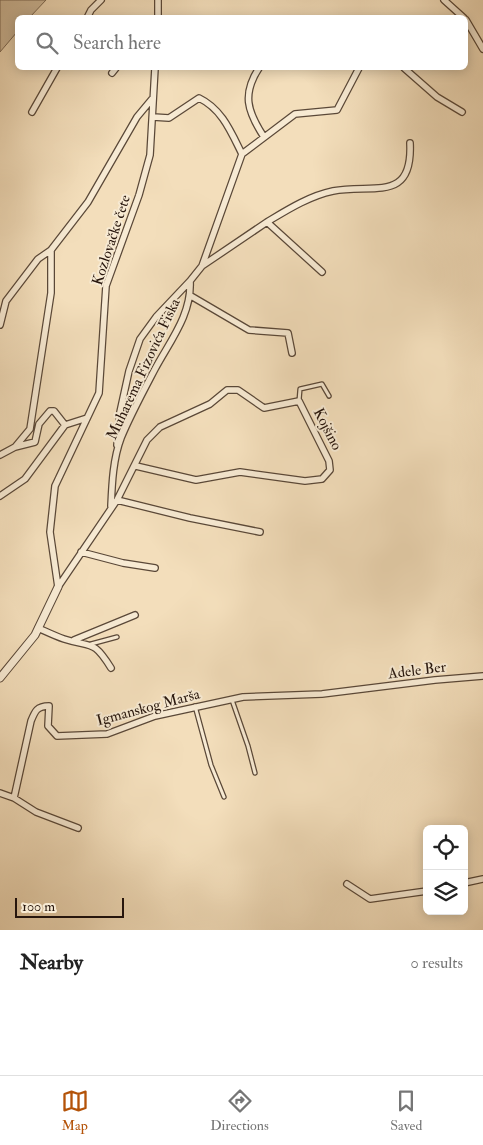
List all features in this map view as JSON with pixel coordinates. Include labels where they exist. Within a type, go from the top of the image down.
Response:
[{"type":"street","points":[[88,15],[101,0]]},
{"type":"street","points":[[158,0],[158,15]]},
{"type":"street","points":[[444,0],[461,15]]},
{"type":"street","points":[[468,24],[483,49]]},
{"type":"street","points":[[32,112],[56,70]]},
{"type":"street","name":"Kozlovačke čete","points":[[58,587],[50,532],[55,486],[99,393],[106,286],[139,195],[150,156],[155,70]]},
{"type":"street","points":[[258,70],[249,83],[248,108],[264,137]]},
{"type":"street","points":[[153,117],[169,118],[199,98],[215,107],[242,154],[295,114],[337,110],[358,70]]},
{"type":"street","points":[[406,70],[437,97],[462,112]]},
{"type":"street","name":"Kozlovačke čete","points":[[0,324],[6,301],[38,259],[51,250],[88,202],[136,117],[152,99]]},
{"type":"street","points":[[202,266],[294,206],[330,191],[350,188],[390,188],[402,181],[411,159],[410,143]]},
{"type":"street","name":"Muharema Fizovića Fiska","points":[[118,452],[120,412],[129,372],[140,339],[156,317],[202,266],[242,154]]},
{"type":"street","points":[[267,222],[322,272]]},
{"type":"street","points":[[15,447],[30,429],[51,293],[51,250]]},
{"type":"street","name":"Muharema Fizovića Fiska","points":[[111,506],[112,480],[121,439],[155,368],[172,342],[191,296],[190,281]]},
{"type":"street","name":"Muharema Fizovića Fiska","points":[[191,296],[249,330],[288,333],[292,353]]},
{"type":"street","name":"Kojšino","points":[[0,678],[28,646],[58,587],[111,506],[118,500],[148,440],[160,426],[210,404],[227,390],[238,390],[264,408],[299,401],[329,461],[330,470],[322,479],[305,481],[240,472],[196,480],[136,466]]},
{"type":"street","points":[[0,455],[15,447],[35,442],[39,424],[50,411],[54,411],[65,425]]},
{"type":"street","points":[[0,496],[25,479],[65,425],[87,418]]},
{"type":"street","points":[[118,500],[190,518],[260,532]]},
{"type":"street","points":[[81,552],[123,563],[155,568]]},
{"type":"street","points":[[74,640],[135,615]]},
{"type":"street","points":[[38,628],[66,640],[91,644],[100,651],[111,668]]},
{"type":"street","name":"Adele Ber","points":[[354,690],[483,676]]},
{"type":"street","name":"Igmanskog Marša","points":[[14,798],[31,721],[35,710],[41,706],[49,706],[48,726],[57,736],[107,734],[128,724],[195,706],[231,699],[322,694],[354,690]]},
{"type":"street","points":[[0,793],[14,798],[36,812],[78,828]]},
{"type":"street","points":[[468,882],[483,879]]},
{"type":"street","points":[[347,884],[370,899],[423,892]]},
{"type":"lane","points":[[299,401],[300,390],[314,385],[322,384],[329,396]]},
{"type":"lane","points":[[91,644],[117,637]]},
{"type":"lane","points":[[231,699],[246,738],[255,773]]},
{"type":"lane","points":[[195,706],[211,765],[224,797]]},
{"type":"shaded area","points":[[0,0],[46,0],[32,15],[15,15],[15,34],[0,52]]}]
